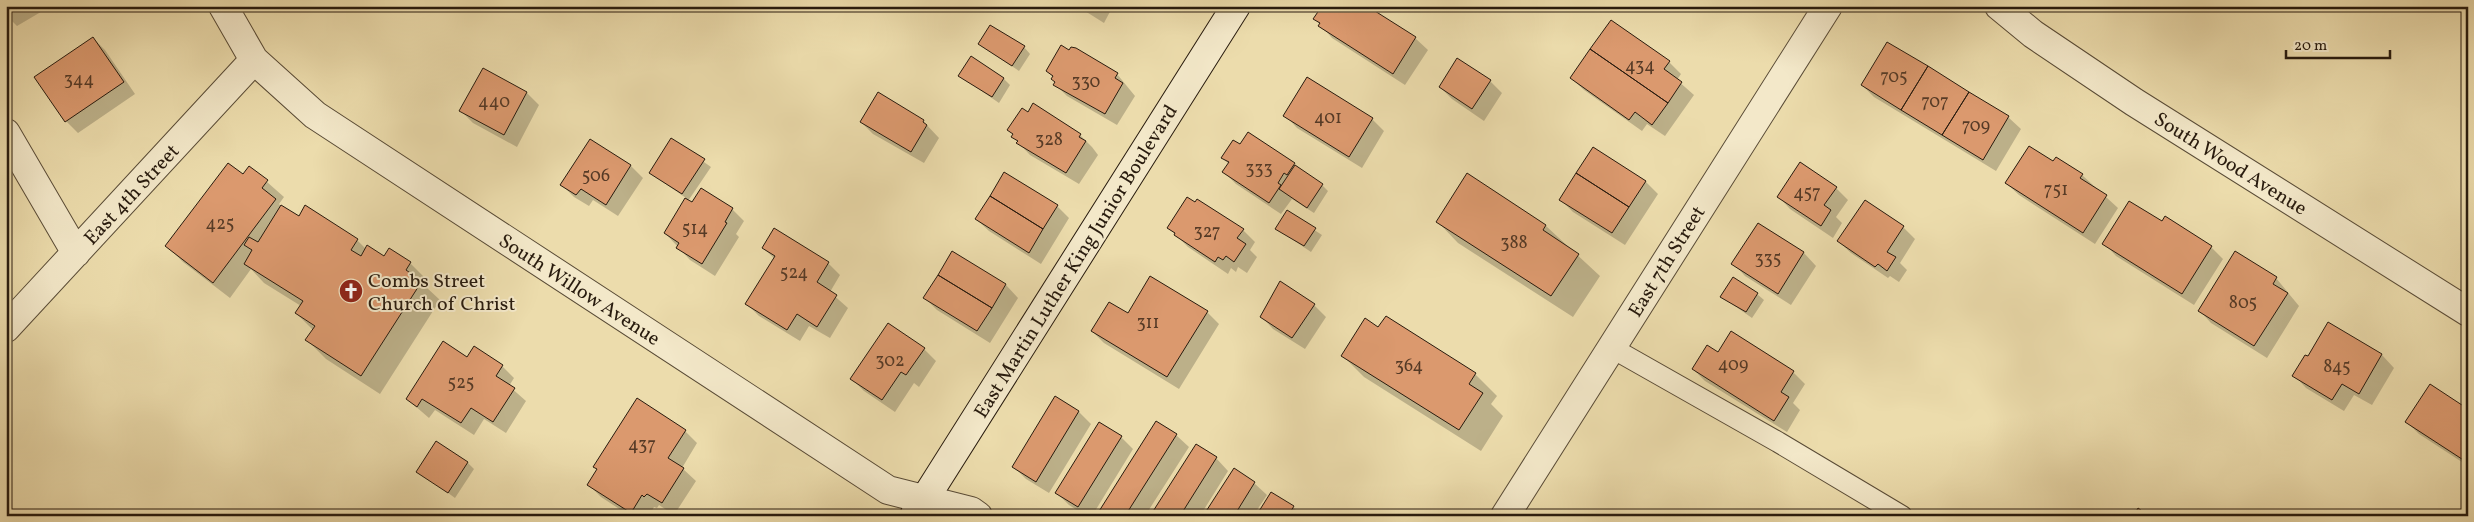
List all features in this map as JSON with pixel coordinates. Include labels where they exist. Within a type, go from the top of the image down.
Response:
[{"type":"street","name":"South Willow Avenue","points":[[223,6],[254,60],[323,120],[888,490],[919,508],[971,511],[978,516]]},
{"type":"street","name":"East Martin Luther King Junior Boulevard","points":[[919,508],[1236,6]]},
{"type":"street","name":"East 7th Street","points":[[1504,516],[1828,6]]},
{"type":"street","name":"South Wood Avenue","points":[[1999,6],[2034,34],[2134,102],[2468,312]]},
{"type":"street","name":"East 4th Street","points":[[6,328],[254,60]]},
{"type":"street","points":[[6,133],[76,253]]},
{"type":"lane","points":[[1612,348],[1778,442],[1902,516]]},
{"type":"building","points":[[6,6],[18,6],[6,13]]},
{"type":"building","points":[[1083,6],[1094,6],[1091,11]]},
{"type":"building","points":[[1322,6],[1367,6],[1416,37],[1393,74],[1318,26],[1320,23],[1313,19]]},
{"type":"building","points":[[1611,20],[1670,61],[1664,69],[1682,82],[1668,103],[1590,49]]},
{"type":"building","points":[[990,25],[1025,46],[1012,66],[978,44]]},
{"type":"building","points":[[93,37],[124,82],[65,122],[34,77]]},
{"type":"building","points":[[1887,42],[1928,66],[1901,110],[1861,85]]},
{"type":"building","points":[[1061,45],[1069,50],[1071,47],[1076,48],[1118,73],[1115,78],[1123,83],[1105,114],[1053,85],[1055,82],[1051,79],[1053,76],[1046,71]]},
{"type":"building","points":[[1590,49],[1668,103],[1652,125],[1635,112],[1629,120],[1570,78]]},
{"type":"building","points":[[971,56],[1004,78],[992,97],[958,76]]},
{"type":"building","points":[[1457,58],[1491,80],[1472,109],[1439,87]]},
{"type":"building","points":[[1928,66],[1969,92],[1942,135],[1901,110]]},
{"type":"building","points":[[483,68],[527,92],[504,135],[459,111]]},
{"type":"building","points":[[1307,77],[1373,118],[1349,157],[1283,116]]},
{"type":"building","points":[[878,92],[924,120],[923,122],[927,125],[911,152],[860,122]]},
{"type":"building","points":[[1969,92],[2009,116],[1983,160],[1942,135]]},
{"type":"building","points":[[1033,103],[1081,134],[1079,137],[1086,141],[1066,173],[1016,143],[1018,141],[1011,137],[1013,134],[1007,130],[1022,108],[1028,112]]},
{"type":"building","points":[[1248,132],[1295,163],[1287,175],[1284,173],[1278,183],[1281,185],[1269,203],[1222,172],[1229,162],[1221,158],[1233,140],[1240,144]]},
{"type":"building","points":[[671,138],[705,159],[682,194],[649,173]]},
{"type":"building","points":[[590,139],[631,165],[606,205],[581,189],[576,195],[560,185]]},
{"type":"building","points":[[2029,146],[2053,161],[2056,157],[2083,174],[2080,178],[2107,195],[2083,233],[2005,183]]},
{"type":"building","points":[[1593,147],[1646,181],[1629,207],[1576,173]]},
{"type":"building","points":[[1800,162],[1837,187],[1824,205],[1831,210],[1821,226],[1777,197]]},
{"type":"building","points":[[228,163],[243,174],[249,166],[268,180],[262,188],[276,199],[213,283],[165,246]]},
{"type":"building","points":[[1295,165],[1323,184],[1307,208],[1279,189]]},
{"type":"building","points":[[1004,172],[1058,205],[1043,229],[990,196]]},
{"type":"building","points":[[1467,173],[1546,225],[1543,230],[1579,254],[1551,296],[1436,222]]},
{"type":"building","points":[[1576,173],[1629,207],[1612,233],[1559,200]]},
{"type":"building","points":[[701,188],[733,208],[725,222],[727,223],[702,264],[676,248],[679,243],[664,233],[685,198],[692,202]]},
{"type":"building","points":[[990,196],[1043,229],[1029,253],[975,219]]},
{"type":"building","points":[[1187,197],[1195,202],[1197,199],[1244,229],[1237,238],[1246,244],[1234,262],[1226,256],[1223,260],[1218,257],[1215,262],[1174,235],[1175,233],[1167,228]]},
{"type":"building","points":[[1865,200],[1904,226],[1887,252],[1896,257],[1887,271],[1878,264],[1875,267],[1837,241]]},
{"type":"building","points":[[2129,201],[2162,221],[2165,216],[2212,246],[2182,294],[2102,244]]},
{"type":"building","name":"Combs Street Church of Christ","points":[[281,205],[299,216],[305,205],[358,239],[351,250],[361,256],[367,245],[384,256],[389,248],[411,262],[406,270],[422,281],[361,376],[305,340],[315,326],[295,313],[303,301],[244,264],[252,250],[244,245],[249,237],[258,242]]},
{"type":"building","points":[[1287,210],[1316,228],[1304,246],[1275,229]]},
{"type":"building","points":[[1758,223],[1804,252],[1778,294],[1731,264]]},
{"type":"building","points":[[774,228],[829,262],[817,282],[837,295],[817,327],[797,314],[787,330],[745,304],[775,256],[762,248]]},
{"type":"building","points":[[952,251],[1006,284],[992,308],[938,275]]},
{"type":"building","points":[[2235,251],[2277,277],[2273,284],[2288,293],[2254,346],[2198,311]]},
{"type":"building","points":[[938,275],[992,308],[977,331],[923,298]]},
{"type":"building","points":[[1150,276],[1208,311],[1167,377],[1091,331],[1109,302],[1128,313]]},
{"type":"building","points":[[1733,277],[1758,293],[1746,312],[1720,297]]},
{"type":"building","points":[[1280,281],[1315,304],[1292,338],[1260,317]]},
{"type":"building","points":[[1386,316],[1476,373],[1469,384],[1483,393],[1459,430],[1341,356],[1365,318],[1378,327]]},
{"type":"building","points":[[2328,322],[2382,354],[2359,394],[2342,384],[2332,400],[2292,376],[2305,355],[2308,356]]},
{"type":"building","points":[[888,323],[925,348],[906,375],[901,372],[882,400],[850,379]]},
{"type":"building","points":[[1731,331],[1794,371],[1781,392],[1789,397],[1774,421],[1692,369],[1707,345],[1718,352]]},
{"type":"building","points":[[443,341],[467,357],[474,346],[503,365],[496,376],[515,388],[493,422],[471,408],[461,423],[422,399],[417,407],[406,399]]},
{"type":"building","points":[[2430,384],[2468,409],[2468,463],[2405,422]]},
{"type":"building","points":[[1055,396],[1079,411],[1036,482],[1012,467]]},
{"type":"building","points":[[637,398],[686,430],[668,458],[684,468],[662,503],[647,494],[644,497],[642,495],[631,513],[587,485],[597,469],[593,467]]},
{"type":"building","points":[[1156,421],[1177,434],[1125,516],[1096,516]]},
{"type":"building","points":[[1099,422],[1122,436],[1078,507],[1055,493]]},
{"type":"building","points":[[436,441],[468,462],[448,493],[416,472]]},
{"type":"building","points":[[1196,444],[1217,457],[1180,516],[1150,516]]},
{"type":"building","points":[[1234,468],[1255,482],[1234,516],[1203,516]]},
{"type":"building","points":[[1271,492],[1294,506],[1288,516],[1256,516]]},
{"type":"building","points":[[2138,508],[2149,516],[2124,516],[2127,511],[2134,515]]},
{"type":"place","name":"Combs Street Church of Christ","points":[[351,291]]}]
